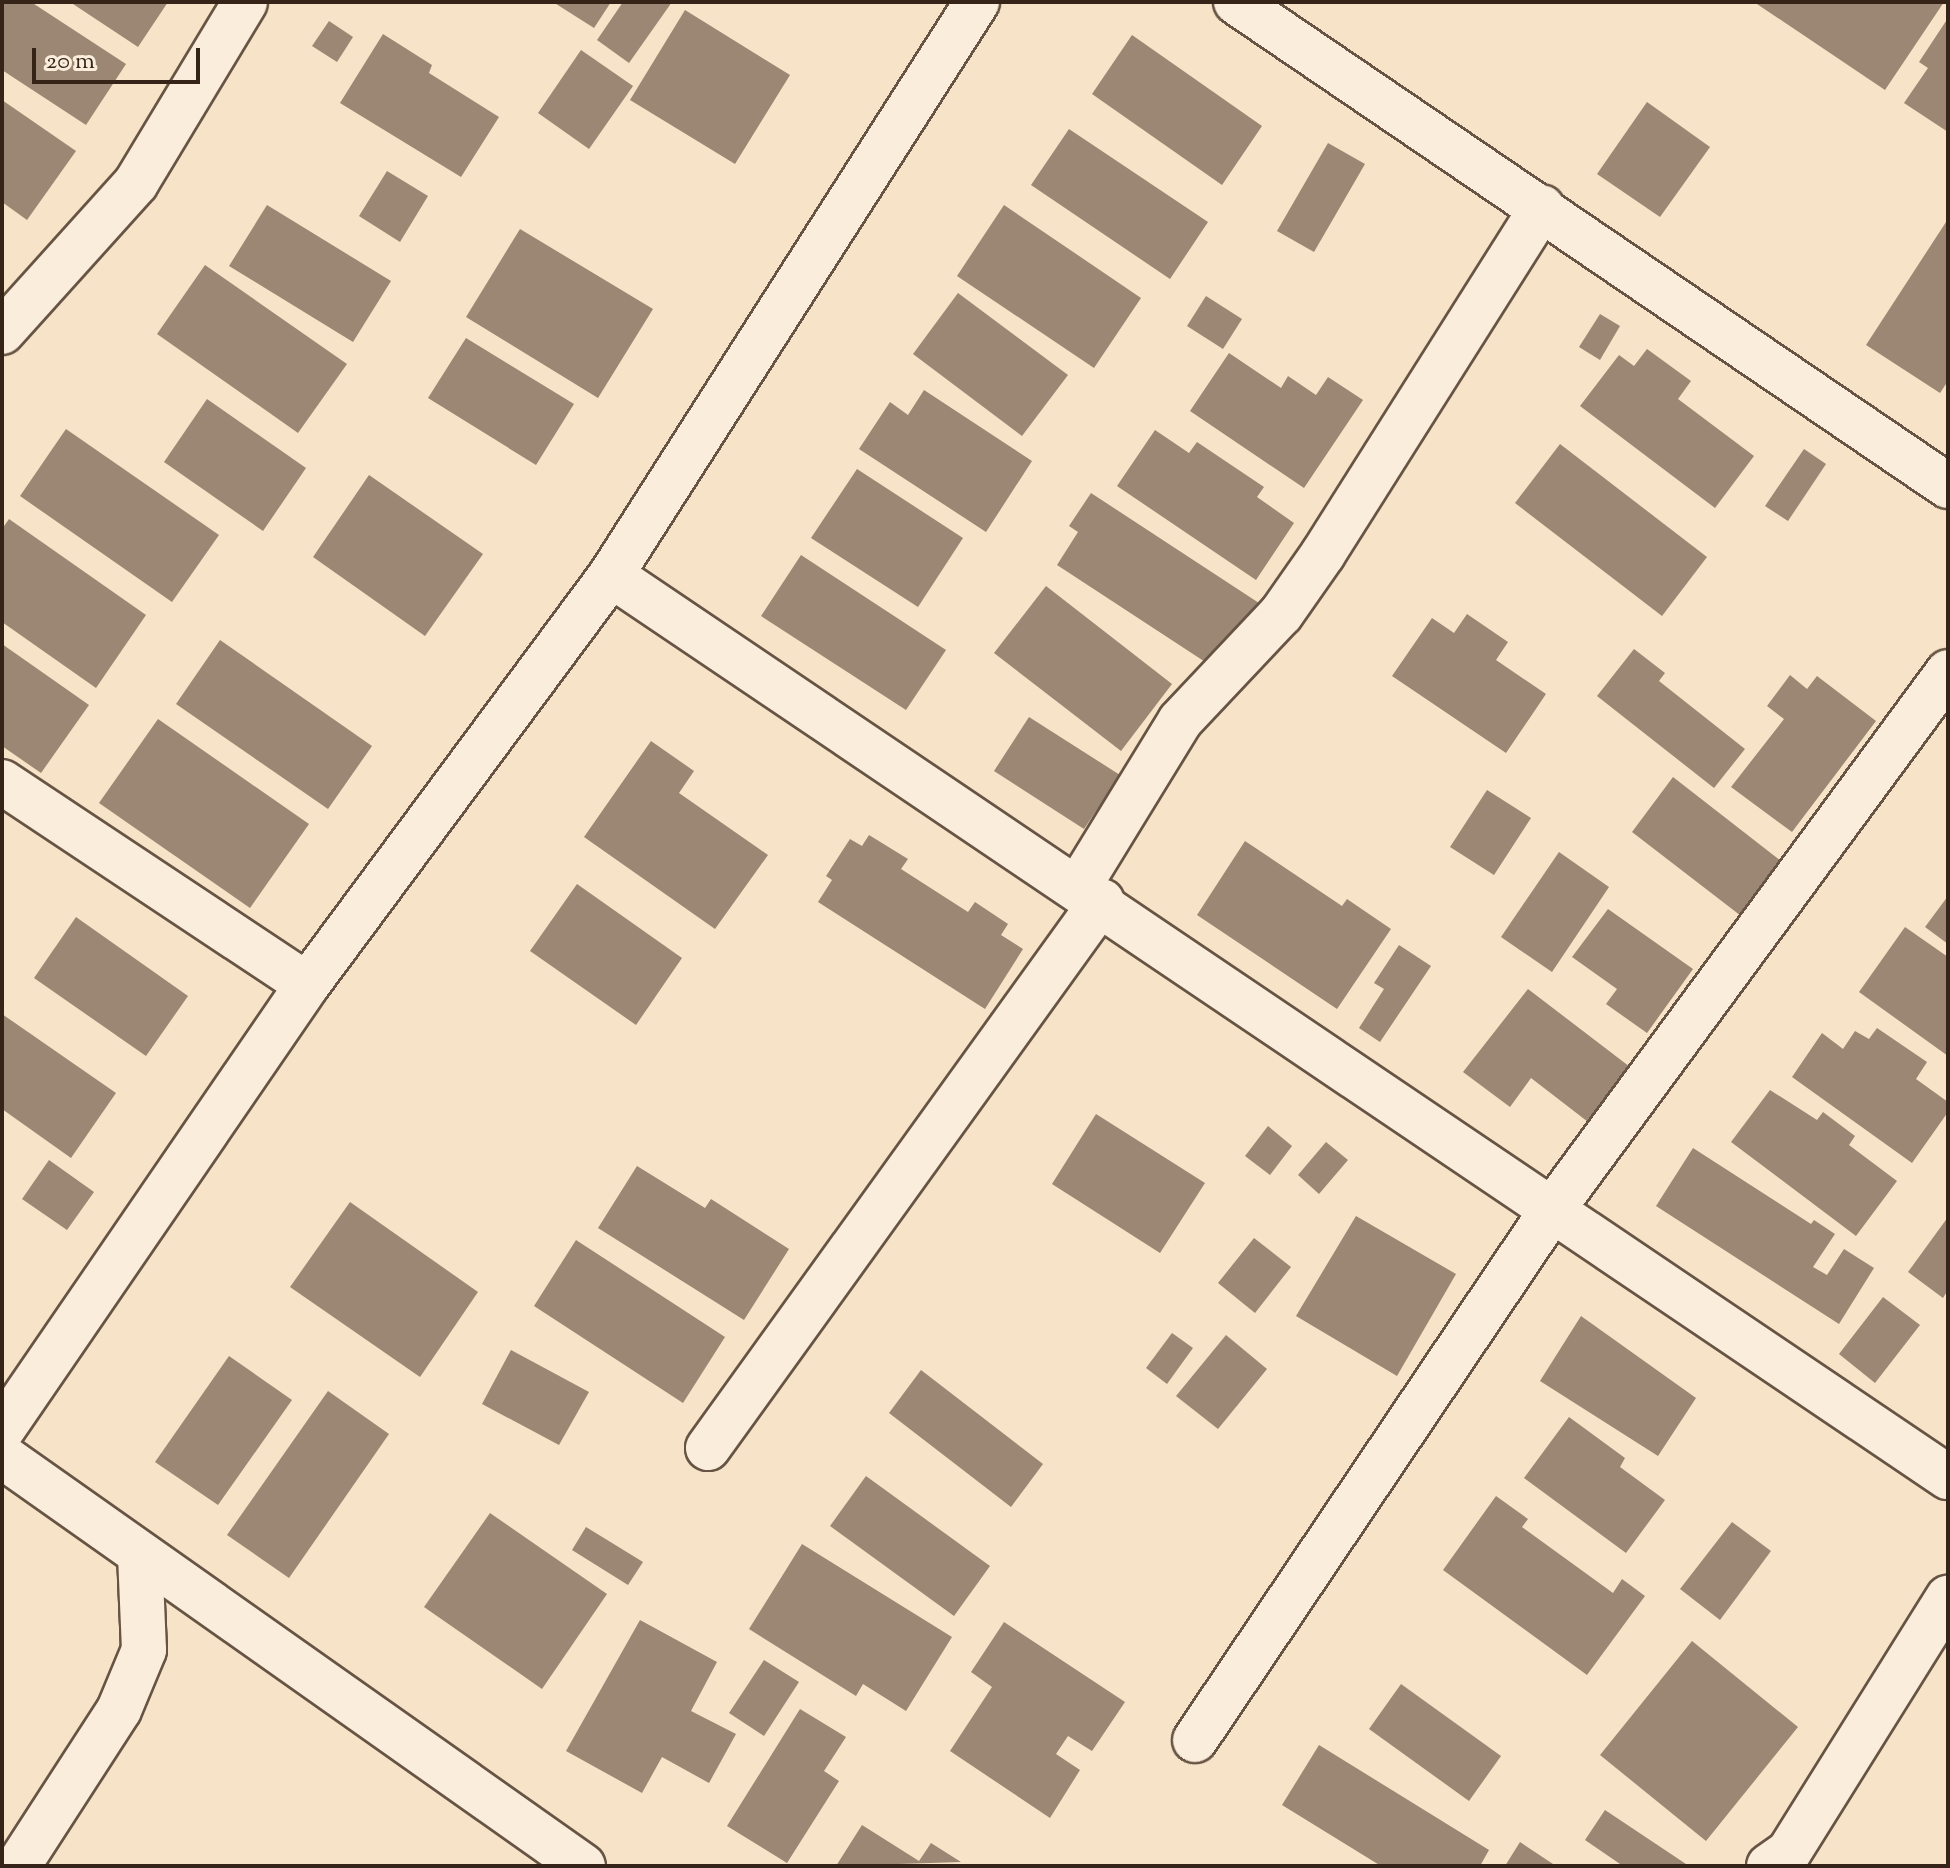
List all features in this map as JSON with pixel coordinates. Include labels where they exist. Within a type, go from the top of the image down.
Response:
[{"type":"street","points":[[2,332],[136,183],[245,2]]},
{"type":"street","points":[[2,1430],[307,985],[611,575],[977,2]]},
{"type":"street","points":[[1236,2],[1542,207],[1948,486]]},
{"type":"street","points":[[708,1448],[1091,894],[1180,721],[1281,614],[1323,554],[1542,207]]},
{"type":"street","points":[[611,575],[1091,894],[1948,1477]]},
{"type":"street","points":[[1195,1740],[1552,1210],[1948,672]]},
{"type":"street","points":[[2,782],[307,985]]},
{"type":"street","points":[[2,1456],[583,1866]]},
{"type":"street","points":[[18,1866],[119,1710],[144,1650],[140,1554]]},
{"type":"street","points":[[1769,1866],[1789,1852],[1948,1598]]},
{"type":"building","points":[[2,2],[31,2],[126,64],[86,125],[2,70]]},
{"type":"building","points":[[70,2],[168,2],[138,47]]},
{"type":"building","points":[[553,2],[611,2],[594,28]]},
{"type":"building","points":[[623,2],[672,2],[629,63],[597,40]]},
{"type":"building","points":[[1754,2],[1944,2],[1885,90]]},
{"type":"building","points":[[685,10],[790,75],[735,164],[630,100]]},
{"type":"building","points":[[1948,18],[1948,132],[1904,103],[1928,68],[1919,62]]},
{"type":"building","points":[[329,21],[353,37],[337,62],[312,46]]},
{"type":"building","points":[[383,34],[432,65],[429,73],[499,117],[461,177],[340,103]]},
{"type":"building","points":[[1132,35],[1262,126],[1222,185],[1092,94]]},
{"type":"building","points":[[581,50],[633,86],[589,149],[538,113]]},
{"type":"building","points":[[2,100],[76,151],[27,220],[2,202]]},
{"type":"building","points":[[1647,102],[1710,147],[1660,217],[1597,174]]},
{"type":"building","points":[[1069,129],[1208,222],[1170,279],[1031,185]]},
{"type":"building","points":[[1328,143],[1365,164],[1314,252],[1277,231]]},
{"type":"building","points":[[387,171],[428,196],[400,242],[359,216]]},
{"type":"building","points":[[267,205],[391,281],[353,342],[229,266]]},
{"type":"building","points":[[1004,205],[1141,298],[1094,368],[957,276]]},
{"type":"building","points":[[1948,219],[1948,381],[1940,393],[1866,345]]},
{"type":"building","points":[[520,229],[653,309],[598,398],[466,317]]},
{"type":"building","points":[[205,265],[347,364],[298,433],[157,334]]},
{"type":"building","points":[[958,293],[1068,375],[1022,436],[913,354]]},
{"type":"building","points":[[1206,296],[1242,319],[1223,349],[1187,326]]},
{"type":"building","points":[[1600,314],[1620,326],[1600,360],[1579,347]]},
{"type":"building","points":[[466,338],[574,404],[536,465],[428,398]]},
{"type":"building","points":[[1647,349],[1691,381],[1678,399],[1754,456],[1715,508],[1580,406],[1619,355],[1634,366]]},
{"type":"building","points":[[1229,353],[1281,388],[1288,376],[1316,395],[1328,377],[1363,400],[1304,488],[1190,411]]},
{"type":"building","points":[[924,390],[1032,461],[986,532],[859,449],[890,402],[908,415]]},
{"type":"building","points":[[207,399],[306,468],[263,531],[164,462]]},
{"type":"building","points":[[66,429],[219,535],[172,602],[20,496]]},
{"type":"building","points":[[1155,430],[1189,453],[1197,442],[1264,487],[1257,497],[1294,523],[1256,580],[1117,486]]},
{"type":"building","points":[[1560,444],[1707,557],[1662,616],[1515,503]]},
{"type":"building","points":[[1804,449],[1826,464],[1788,521],[1765,506]]},
{"type":"building","points":[[857,469],[963,538],[918,607],[811,538]]},
{"type":"building","points":[[369,475],[483,554],[425,636],[313,557]]},
{"type":"building","points":[[1091,493],[1262,605],[1219,671],[1057,565],[1078,532],[1069,526]]},
{"type":"building","points":[[9,519],[146,615],[96,688],[2,622],[2,529]]},
{"type":"building","points":[[801,555],[946,650],[906,710],[761,616]]},
{"type":"building","points":[[1046,586],[1172,684],[1121,751],[994,653]]},
{"type":"building","points":[[1467,614],[1508,642],[1496,660],[1546,694],[1506,753],[1392,676],[1432,618],[1454,633]]},
{"type":"building","points":[[220,640],[372,746],[328,809],[176,704]]},
{"type":"building","points":[[2,644],[89,705],[41,773],[2,746]]},
{"type":"building","points":[[1634,649],[1665,673],[1659,681],[1745,749],[1714,788],[1597,696]]},
{"type":"building","points":[[1790,675],[1807,689],[1817,676],[1876,721],[1792,832],[1731,787],[1784,719],[1767,706]]},
{"type":"building","points":[[1029,717],[1120,775],[1084,829],[994,771]]},
{"type":"building","points":[[158,719],[309,824],[250,908],[99,803]]},
{"type":"building","points":[[651,741],[694,771],[679,793],[768,855],[715,929],[584,837]]},
{"type":"building","points":[[1673,777],[1786,865],[1745,919],[1632,832]]},
{"type":"building","points":[[1487,790],[1531,818],[1494,875],[1450,847]]},
{"type":"building","points":[[869,835],[908,859],[901,869],[968,912],[975,902],[1008,924],[1001,935],[1023,949],[985,1009],[818,902],[832,880],[826,876],[850,839],[862,846]]},
{"type":"building","points":[[1245,841],[1342,906],[1347,899],[1391,929],[1337,1009],[1197,915]]},
{"type":"building","points":[[1559,852],[1609,887],[1552,972],[1501,937]]},
{"type":"building","points":[[577,884],[682,958],[636,1025],[530,951]]},
{"type":"building","points":[[1948,896],[1948,944],[1925,927]]},
{"type":"building","points":[[1608,909],[1693,969],[1647,1033],[1606,1004],[1617,989],[1572,957]]},
{"type":"building","points":[[76,917],[188,996],[146,1056],[34,978]]},
{"type":"building","points":[[1905,927],[1948,957],[1948,1056],[1859,992]]},
{"type":"building","points":[[1399,945],[1431,966],[1380,1042],[1359,1028],[1384,989],[1374,983]]},
{"type":"building","points":[[1528,989],[1634,1070],[1592,1125],[1531,1078],[1510,1107],[1463,1072]]},
{"type":"building","points":[[2,1014],[116,1093],[71,1158],[2,1109]]},
{"type":"building","points":[[1877,1028],[1927,1062],[1916,1079],[1948,1102],[1948,1112],[1912,1163],[1792,1077],[1822,1033],[1843,1049],[1855,1031],[1869,1039]]},
{"type":"building","points":[[1770,1090],[1817,1120],[1823,1112],[1855,1136],[1849,1145],[1897,1181],[1856,1236],[1731,1142]]},
{"type":"building","points":[[1096,1114],[1205,1183],[1160,1253],[1052,1184]]},
{"type":"building","points":[[1268,1126],[1292,1146],[1270,1175],[1245,1156]]},
{"type":"building","points":[[1326,1142],[1348,1160],[1319,1194],[1298,1175]]},
{"type":"building","points":[[1693,1148],[1811,1224],[1814,1220],[1835,1234],[1813,1267],[1827,1275],[1844,1249],[1874,1268],[1839,1324],[1656,1206]]},
{"type":"building","points":[[49,1160],[94,1192],[67,1230],[22,1199]]},
{"type":"building","points":[[637,1166],[705,1208],[711,1199],[789,1249],[744,1320],[598,1228]]},
{"type":"building","points":[[350,1202],[478,1292],[420,1377],[290,1287]]},
{"type":"building","points":[[1356,1216],[1456,1274],[1397,1376],[1296,1316]]},
{"type":"building","points":[[1948,1217],[1948,1290],[1943,1298],[1908,1272]]},
{"type":"building","points":[[1254,1238],[1291,1267],[1255,1313],[1218,1283]]},
{"type":"building","points":[[576,1240],[725,1337],[683,1403],[534,1306]]},
{"type":"building","points":[[1883,1297],[1920,1325],[1875,1383],[1839,1354]]},
{"type":"building","points":[[1581,1316],[1696,1398],[1658,1456],[1540,1381]]},
{"type":"building","points":[[1172,1333],[1193,1348],[1167,1384],[1146,1368]]},
{"type":"building","points":[[1226,1335],[1267,1369],[1218,1429],[1176,1396]]},
{"type":"building","points":[[511,1350],[589,1392],[559,1445],[482,1404]]},
{"type":"building","points":[[229,1356],[292,1400],[218,1505],[155,1462]]},
{"type":"building","points":[[921,1370],[1043,1464],[1011,1507],[889,1413]]},
{"type":"building","points":[[328,1391],[389,1434],[289,1578],[227,1535]]},
{"type":"building","points":[[1569,1417],[1625,1458],[1620,1467],[1665,1500],[1626,1553],[1524,1478]]},
{"type":"building","points":[[866,1476],[990,1566],[954,1616],[830,1526]]},
{"type":"building","points":[[1496,1496],[1528,1519],[1522,1527],[1613,1593],[1622,1579],[1645,1596],[1587,1675],[1443,1570]]},
{"type":"building","points":[[490,1513],[607,1594],[542,1689],[424,1607]]},
{"type":"building","points":[[1732,1522],[1771,1551],[1720,1620],[1680,1589]]},
{"type":"building","points":[[586,1527],[643,1562],[628,1585],[572,1550]]},
{"type":"building","points":[[802,1544],[952,1637],[906,1711],[863,1684],[856,1696],[749,1629]]},
{"type":"building","points":[[640,1620],[717,1662],[691,1711],[736,1734],[709,1783],[662,1757],[642,1793],[566,1751]]},
{"type":"building","points":[[1004,1622],[1125,1702],[1092,1751],[1068,1736],[1056,1754],[1080,1770],[1050,1818],[950,1751],[992,1687],[971,1672]]},
{"type":"building","points":[[1692,1641],[1798,1727],[1706,1841],[1600,1755]]},
{"type":"building","points":[[764,1660],[799,1682],[764,1736],[729,1713]]},
{"type":"building","points":[[1401,1684],[1501,1756],[1469,1801],[1369,1729]]},
{"type":"building","points":[[800,1709],[846,1737],[824,1771],[839,1781],[787,1863],[727,1826]]},
{"type":"building","points":[[1319,1745],[1489,1850],[1480,1866],[1381,1866],[1282,1805]]},
{"type":"building","points":[[1605,1810],[1689,1866],[1623,1866],[1585,1840]]},
{"type":"building","points":[[862,1825],[919,1861],[931,1843],[961,1862],[836,1866]]},
{"type":"building","points":[[1520,1842],[1556,1866],[1505,1866]]}]
